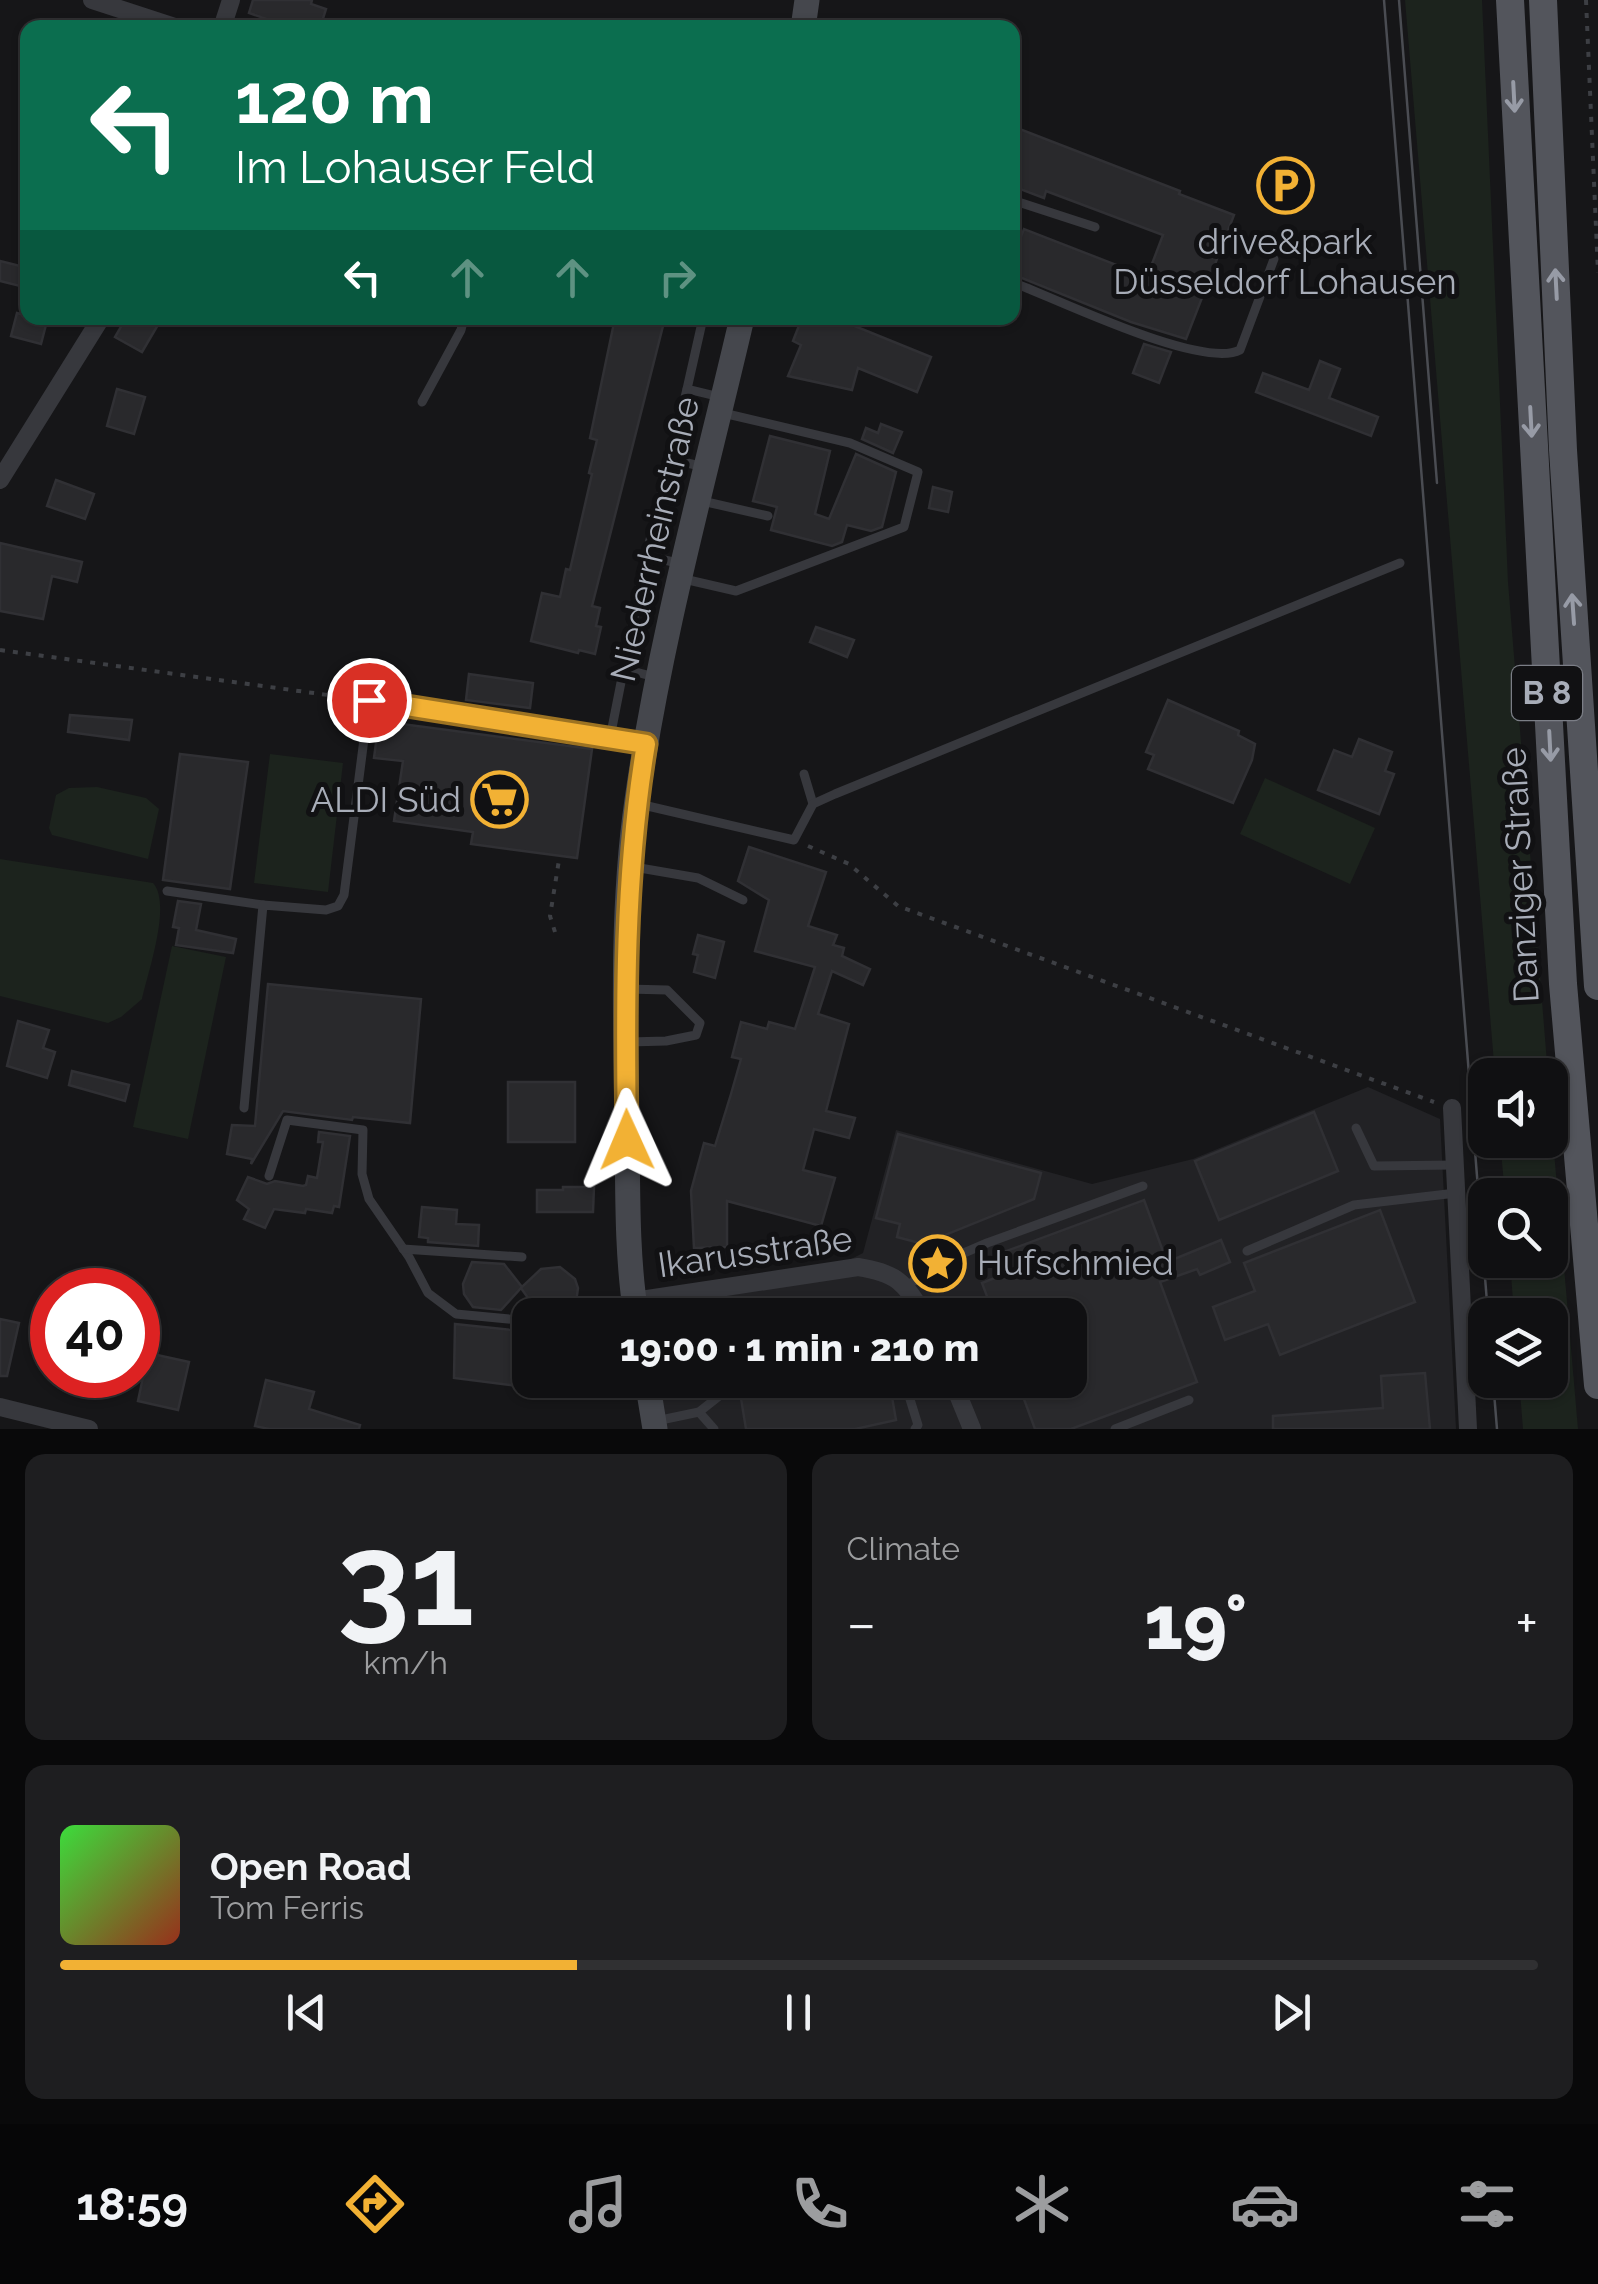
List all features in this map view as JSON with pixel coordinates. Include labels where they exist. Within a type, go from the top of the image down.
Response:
[{"type":"main road","name":"Danziger Straße","points":[[1510,0],[1563,984],[1598,1385]]},
{"type":"main road","name":"Danziger Straße","points":[[1543,0],[1563,450],[1598,986]]},
{"type":"street","points":[[92,0],[153,20]]},
{"type":"street","points":[[0,480],[97,325]]},
{"type":"street","name":"Niederrheinstraße","points":[[634,1298],[628,1204],[626,990],[636,803],[658,678],[740,325]]},
{"type":"street","points":[[1452,1108],[1468,1429]]},
{"type":"street","name":"Ikarusstraße","points":[[689,1298],[858,1267],[886,1271],[906,1286]]},
{"type":"street","points":[[906,1286],[913,1298]]},
{"type":"street","points":[[650,1398],[654,1425]]},
{"type":"street","points":[[959,1398],[972,1429]]},
{"type":"street","points":[[0,1407],[89,1429]]},
{"type":"lane","points":[[1020,203],[1095,227]]},
{"type":"lane","points":[[1020,285],[1190,352],[1230,355],[1240,350],[1274,259]]},
{"type":"lane","points":[[422,402],[460,325]]},
{"type":"lane","points":[[610,738],[646,556],[701,325]]},
{"type":"lane","points":[[646,556],[736,591],[904,527],[918,472],[850,443],[722,405],[687,388]]},
{"type":"lane","points":[[668,459],[707,468]]},
{"type":"lane","points":[[700,501],[768,516]]},
{"type":"lane","points":[[636,803],[794,840],[813,804],[976,734],[1400,564]]},
{"type":"lane","points":[[624,669],[658,678]]},
{"type":"lane","points":[[167,891],[263,905],[326,910],[338,906],[344,895],[369,700],[646,744]]},
{"type":"lane","points":[[804,774],[813,804]]},
{"type":"lane","points":[[631,867],[698,878],[743,900]]},
{"type":"lane","points":[[244,1108],[263,905]]},
{"type":"lane","points":[[626,990],[667,990],[697,1016],[700,1029],[687,1039],[626,1042]]},
{"type":"lane","points":[[269,1176],[287,1120],[363,1130],[362,1174],[369,1199],[404,1249],[428,1293],[456,1314],[512,1320]]},
{"type":"lane","points":[[1356,1128],[1374,1166],[1455,1165]]},
{"type":"lane","points":[[906,1286],[986,1242],[1144,1186]]},
{"type":"lane","points":[[1246,1251],[1354,1204],[1456,1193]]},
{"type":"lane","points":[[404,1249],[522,1258]]},
{"type":"lane","points":[[654,1425],[698,1412],[716,1398]]},
{"type":"lane","points":[[910,1398],[918,1425],[915,1429]]},
{"type":"lane","points":[[1114,1429],[1188,1400]]},
{"type":"lane","points":[[698,1412],[714,1429]]},
{"type":"path","points":[[1586,0],[1598,273]]},
{"type":"path","points":[[0,650],[369,700]]},
{"type":"path","points":[[794,840],[850,864],[898,906],[1452,1108]]},
{"type":"path","points":[[555,932],[550,916],[559,860]]},
{"type":"shaded area","points":[[1405,0],[1482,0],[1508,582],[1547,1058],[1494,1058]]},
{"type":"shaded area","points":[[270,754],[343,763],[328,892],[254,883]]},
{"type":"shaded area","points":[[1265,778],[1375,828],[1350,884],[1240,834]]},
{"type":"shaded area","points":[[97,787],[146,798],[159,809],[148,859],[52,835],[49,828],[56,795],[69,788]]},
{"type":"shaded area","points":[[0,859],[153,883],[160,906],[159,922],[142,999],[108,1023],[0,996]]},
{"type":"shaded area","points":[[172,946],[226,957],[188,1139],[133,1127]]},
{"type":"shaded area","points":[[1368,1087],[1440,1119],[1456,1429],[665,1429],[659,1398],[1087,1398],[1087,1298],[697,1298],[818,1276],[863,1253],[896,1130],[1092,1184],[1193,1159]]},
{"type":"shaded area","points":[[1502,1158],[1555,1158],[1556,1178],[1503,1178]]},
{"type":"shaded area","points":[[1511,1278],[1565,1278],[1567,1298],[1513,1298]]},
{"type":"shaded area","points":[[1568,1313],[1578,1429],[1523,1429],[1520,1398],[1568,1398]]},
{"type":"building","points":[[253,0],[312,0],[311,4],[326,9],[323,20],[270,20],[249,13]]},
{"type":"building","points":[[1020,129],[1234,215],[1186,339],[1131,322],[1020,277],[1020,239],[1024,229],[1147,277],[1163,235],[1046,191],[1044,198],[1020,189]]},
{"type":"building","points":[[0,261],[20,266],[20,286],[0,281]]},
{"type":"building","points":[[17,313],[20,325],[46,325],[41,344],[11,336]]},
{"type":"building","points":[[122,325],[158,325],[142,352],[115,337]]},
{"type":"building","points":[[614,325],[663,325],[592,606],[600,608],[596,626],[601,627],[595,654],[531,641],[542,593],[560,597],[566,569],[570,570],[592,474],[589,473],[597,440],[590,438]]},
{"type":"building","points":[[799,325],[852,325],[931,357],[917,392],[858,368],[852,390],[788,376],[801,345],[793,341]]},
{"type":"building","points":[[1144,344],[1171,352],[1159,383],[1133,373]]},
{"type":"building","points":[[1320,361],[1340,369],[1329,398],[1378,417],[1371,436],[1256,392],[1263,373],[1309,390]]},
{"type":"building","points":[[117,389],[145,397],[134,434],[107,426]]},
{"type":"building","points":[[881,424],[902,432],[893,453],[862,439],[866,428],[878,433]]},
{"type":"building","points":[[770,436],[830,451],[815,514],[829,519],[856,454],[896,472],[882,527],[871,531],[847,525],[842,542],[832,546],[771,530],[777,507],[753,501]]},
{"type":"building","points":[[56,480],[94,494],[85,519],[47,506]]},
{"type":"building","points":[[933,487],[952,492],[948,512],[929,508]]},
{"type":"building","points":[[0,543],[82,562],[77,582],[52,576],[43,619],[0,611]]},
{"type":"building","points":[[816,627],[854,640],[847,657],[810,642]]},
{"type":"building","points":[[469,674],[533,683],[530,708],[466,700]]},
{"type":"building","points":[[1168,700],[1239,731],[1238,735],[1255,744],[1233,803],[1148,769],[1154,755],[1146,752]]},
{"type":"building","points":[[70,715],[132,720],[129,740],[68,732]]},
{"type":"building","points":[[379,721],[592,749],[577,858],[471,844],[473,832],[394,821],[403,761],[374,758]]},
{"type":"building","points":[[1359,739],[1392,752],[1385,771],[1394,774],[1379,814],[1318,790],[1334,750],[1352,757]]},
{"type":"building","points":[[180,754],[248,762],[230,889],[163,880]]},
{"type":"building","points":[[749,847],[826,872],[808,926],[837,935],[833,945],[844,948],[842,956],[870,969],[863,985],[832,971],[818,1014],[849,1024],[826,1111],[855,1118],[849,1138],[814,1129],[803,1170],[835,1178],[821,1226],[727,1201],[727,1247],[694,1248],[691,1191],[704,1143],[715,1146],[731,1094],[741,1059],[732,1057],[741,1022],[767,1029],[769,1022],[795,1029],[815,967],[755,951],[769,900],[738,881]]},
{"type":"building","points":[[178,901],[201,904],[196,930],[236,939],[233,953],[176,945],[179,928],[173,927]]},
{"type":"building","points":[[698,935],[724,942],[715,978],[694,972]]},
{"type":"building","points":[[268,984],[421,999],[410,1123],[283,1111],[251,1164],[252,1159],[227,1154],[232,1125],[255,1126]]},
{"type":"building","points":[[18,1021],[49,1030],[43,1048],[55,1052],[47,1078],[7,1066]]},
{"type":"building","points":[[72,1071],[129,1085],[125,1101],[69,1085]]},
{"type":"building","points":[[508,1082],[575,1082],[575,1142],[508,1142]]},
{"type":"building","points":[[1314,1112],[1338,1171],[1219,1220],[1195,1161]]},
{"type":"building","points":[[319,1132],[350,1136],[339,1207],[334,1206],[332,1213],[274,1209],[265,1228],[244,1219],[249,1209],[237,1200],[248,1177],[267,1184],[275,1181],[303,1186],[308,1176],[317,1178],[323,1142],[318,1142]]},
{"type":"building","points":[[898,1134],[1041,1173],[1034,1199],[923,1244],[897,1237],[900,1224],[876,1218]]},
{"type":"building","points":[[594,1187],[593,1212],[537,1212],[537,1190]]},
{"type":"building","points":[[1144,1200],[1167,1262],[1221,1240],[1230,1262],[1200,1275],[1197,1269],[1160,1282],[1197,1382],[1071,1429],[1035,1429],[1024,1398],[1087,1398],[1087,1298],[988,1298],[982,1283],[1000,1276],[993,1256]]},
{"type":"building","points":[[422,1207],[457,1210],[456,1224],[479,1225],[478,1246],[428,1242],[428,1238],[419,1237]]},
{"type":"building","points":[[1380,1210],[1415,1302],[1280,1355],[1268,1324],[1225,1340],[1213,1307],[1255,1291],[1244,1263]]},
{"type":"building","points":[[472,1262],[504,1264],[522,1287],[541,1269],[560,1267],[575,1279],[578,1288],[577,1298],[528,1298],[521,1288],[501,1310],[473,1307],[464,1294],[463,1284]]},
{"type":"building","points":[[0,1319],[19,1323],[7,1376],[0,1376]]},
{"type":"building","points":[[455,1324],[512,1330],[512,1385],[454,1378]]},
{"type":"building","points":[[160,1356],[189,1362],[178,1410],[138,1401],[160,1398]]},
{"type":"building","points":[[1425,1373],[1430,1429],[1273,1429],[1273,1416],[1383,1408],[1381,1376]]},
{"type":"building","points":[[266,1380],[314,1392],[309,1409],[360,1425],[359,1429],[255,1426]]},
{"type":"building","points":[[741,1398],[892,1398],[896,1420],[855,1429],[746,1429]]},
{"type":"tram line","points":[[1384,0],[1487,1298]]},
{"type":"tram line","points":[[1399,0],[1437,483]]},
{"type":"tram line","points":[[1494,1398],[1497,1429]]},
{"type":"place","name":"drive&park Düsseldorf Lohausen","points":[[1285,186]]},
{"type":"place","name":"ALDI Süd","points":[[500,800]]},
{"type":"place","name":"Hufschmied","points":[[938,1263]]},
{"type":"route","points":[[369,700],[646,744],[636,803],[628,907],[627,1140]]}]
